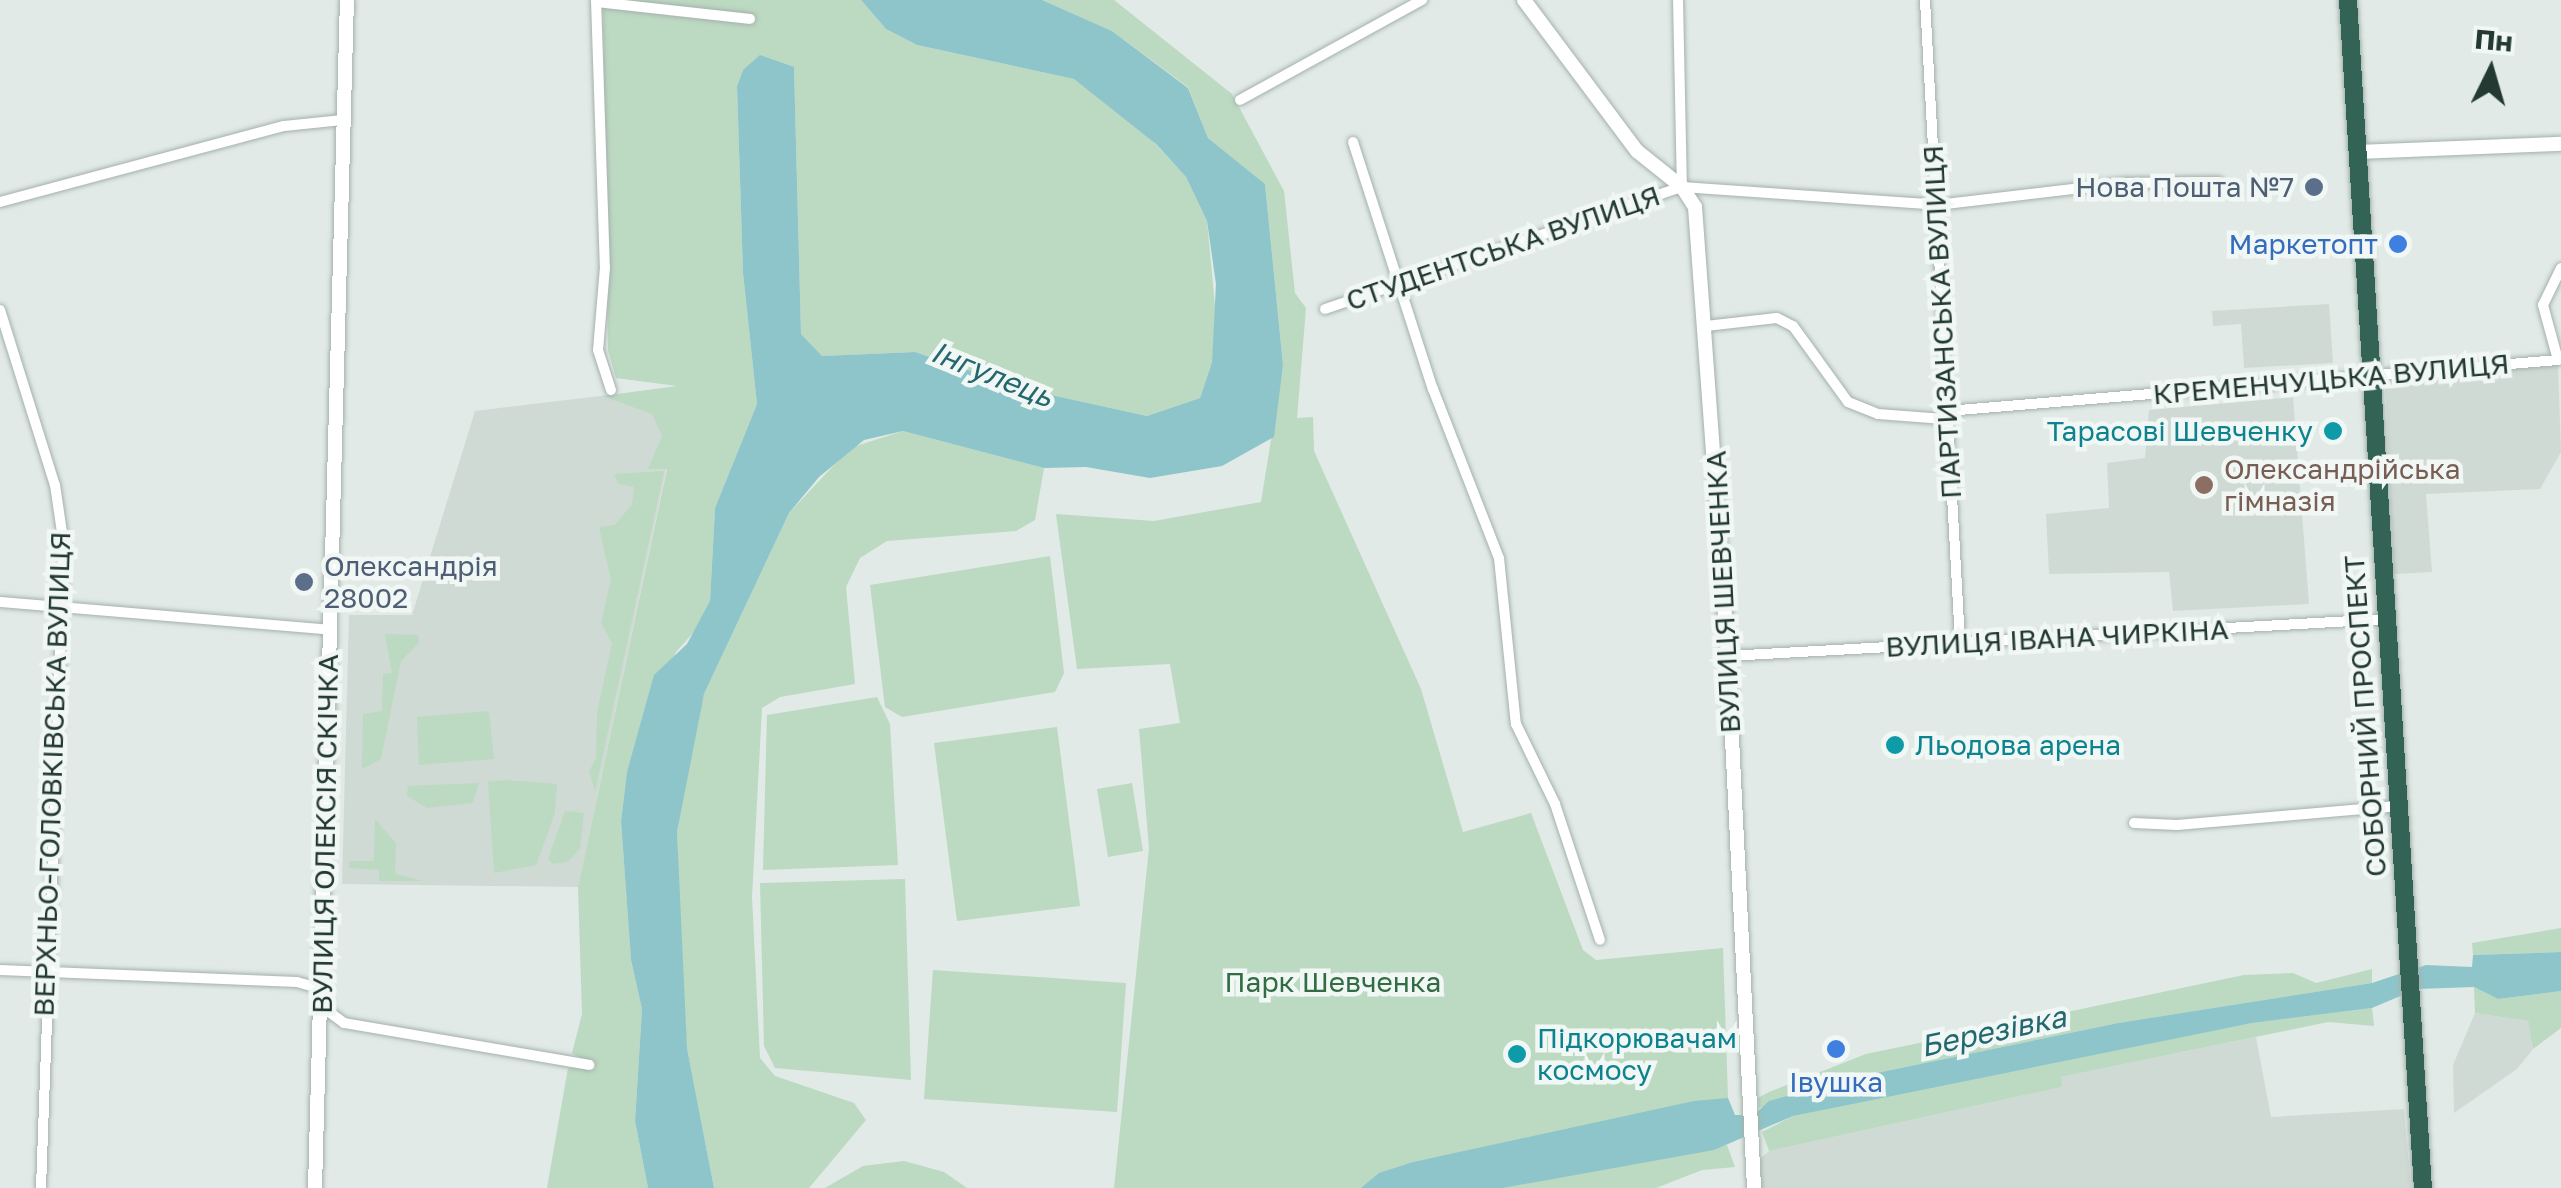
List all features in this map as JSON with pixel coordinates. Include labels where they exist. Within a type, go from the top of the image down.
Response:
[{"type":"highway","name":"СОБОРНИЙ ПРОСПЕКТ","points":[[2348,0],[2423,1188]]},
{"type":"street","name":"ВУЛИЦЯ ОЛЕКСІЯ СКІЧКА","points":[[315,1188],[348,0]]},
{"type":"street","points":[[1240,100],[1422,0]]},
{"type":"street","points":[[1524,0],[1637,152],[1682,187]]},
{"type":"street","name":"ВУЛИЦЯ ШЕВЧЕНКА","points":[[1678,0],[1682,187],[1695,207],[1728,656],[1754,1188]]},
{"type":"street","name":"ПАРТИЗАНСЬКА ВУЛИЦЯ","points":[[1925,0],[1952,397],[1946,415],[1960,644]]},
{"type":"street","points":[[611,390],[598,350],[605,267],[596,1],[750,19]]},
{"type":"street","points":[[0,202],[284,126],[343,120]]},
{"type":"street","points":[[1353,142],[1499,558],[1516,724],[1554,804],[1600,940]]},
{"type":"street","points":[[2358,152],[2561,144]]},
{"type":"street","name":"СТУДЕНТСЬКА ВУЛИЦЯ","points":[[1324,309],[1402,287],[1682,187],[1937,205],[2124,183],[2219,182]]},
{"type":"street","name":"КРЕМЕНЧУЦЬКА ВУЛИЦЯ","points":[[1706,326],[1778,318],[1792,326],[1848,402],[1878,414],[1946,415],[2558,360],[2542,305],[2561,268]]},
{"type":"street","name":"ВЕРХНЬО-ГОЛОВКІВСЬКА ВУЛИЦЯ","points":[[0,310],[56,485],[64,546],[44,972],[41,1188]]},
{"type":"street","points":[[0,602],[330,630]]},
{"type":"street","name":"ВУЛИЦЯ ІВАНА ЧИРКІНА","points":[[1728,656],[2387,619]]},
{"type":"street","points":[[2134,822],[2177,825],[2398,806]]},
{"type":"street","points":[[0,970],[297,982],[322,989],[329,1012],[344,1023],[589,1065]]},
{"type":"shaded area","points":[[2329,304],[2333,363],[2244,368],[2241,324],[2213,326],[2212,311]]},
{"type":"shaded area","points":[[2558,365],[2561,452],[2540,489],[2426,494],[2432,572],[2394,574],[2385,381]]},
{"type":"shaded area","points":[[684,386],[578,887],[342,884],[349,615],[412,615],[475,411]]},
{"type":"shaded area","name":"Олександрійська гімназія","points":[[2293,397],[2309,604],[2173,611],[2169,572],[2049,574],[2046,514],[2109,508],[2107,463],[2145,458],[2149,410]]},
{"type":"shaded area","points":[[2475,1013],[2528,1021],[2533,1049],[2517,1069],[2454,1113],[2453,1065]]},
{"type":"shaded area","points":[[2256,1037],[2271,1117],[2404,1109],[2411,1188],[1760,1188],[1757,1161],[1769,1151],[2061,1087],[2061,1077]]},
{"type":"green space","points":[[617,0],[861,0],[886,29],[917,45],[1074,79],[1134,121],[1186,177],[1207,221],[1216,317],[1212,362],[1200,398],[1147,416],[1027,390],[915,352],[822,356],[801,334],[794,67],[743,70],[737,86],[743,273],[757,404],[715,508],[710,601],[700,625],[676,652],[627,772],[621,821],[631,960],[642,1009],[635,1121],[648,1188],[547,1188],[568,1068],[596,1069],[572,1053],[582,1014],[578,887],[667,469],[648,469],[662,436],[652,414],[603,396],[677,386],[616,378],[608,350],[603,8],[699,19],[699,11]]},
{"type":"green space","name":"Парк Шевченка","points":[[1042,0],[1114,0],[1232,94],[1284,191],[1295,293],[1306,308],[1297,418],[1313,417],[1314,451],[1421,689],[1463,832],[1531,813],[1583,950],[1596,960],[1723,948],[1728,1098],[1413,1162],[1361,1188],[1114,1188],[1149,848],[1139,729],[1180,723],[1170,664],[1077,669],[1056,514],[1154,521],[1261,502],[1283,365],[1265,184],[1208,138],[1188,87],[1112,31]]},
{"type":"green space","points":[[903,431],[1044,468],[1035,520],[1016,531],[887,541],[860,558],[846,587],[855,684],[780,697],[762,708],[752,897],[760,1058],[775,1076],[854,1103],[866,1120],[809,1188],[714,1188],[687,1048],[681,965],[677,832],[690,745],[704,694],[789,513],[850,448]]},
{"type":"green space","points":[[664,471],[595,792],[589,771],[596,758],[597,712],[612,643],[601,623],[611,580],[599,527],[615,525],[632,504],[634,487],[619,484],[614,474]]},
{"type":"green space","points":[[1050,556],[1064,673],[1055,692],[902,717],[885,707],[870,585]]},
{"type":"green space","points":[[385,634],[418,635],[419,643],[401,661],[381,759],[362,769],[363,714],[382,711],[383,674],[392,673]]},
{"type":"green space","points":[[877,697],[890,724],[898,865],[763,870],[767,715]]},
{"type":"green space","points":[[489,711],[494,759],[419,765],[417,717]]},
{"type":"green space","points":[[1057,727],[1080,906],[957,921],[934,743]]},
{"type":"green space","points":[[488,782],[557,784],[555,813],[536,865],[494,873]]},
{"type":"green space","points":[[479,783],[473,803],[427,808],[407,796],[408,786]]},
{"type":"green space","points":[[1132,783],[1143,851],[1108,857],[1097,789]]},
{"type":"green space","points":[[565,811],[584,813],[580,849],[567,862],[553,864],[548,859]]},
{"type":"green space","points":[[375,819],[396,843],[395,874],[423,881],[379,881],[379,870],[349,868],[350,861],[374,861]]},
{"type":"green space","points":[[905,879],[911,1080],[775,1068],[764,1046],[760,883]]},
{"type":"green space","points":[[2561,928],[2561,952],[2473,955],[2472,943]]},
{"type":"green space","points":[[2372,969],[2372,983],[2118,1023],[1857,1077],[1759,1108],[1758,1098],[1769,1092],[1866,1054],[2244,975],[2293,973],[2316,983]]},
{"type":"green space","points":[[933,970],[1126,983],[1117,1112],[924,1099]]},
{"type":"green space","points":[[2474,987],[2498,999],[2561,991],[2561,1028],[2533,1049],[2528,1021],[2475,1013]]},
{"type":"green space","points":[[2372,1008],[2374,1026],[2328,1022],[2061,1077],[2062,1087],[1769,1151],[1762,1132],[1793,1116],[1982,1074],[2252,1023]]},
{"type":"green space","points":[[1727,1145],[1735,1167],[1702,1170],[1656,1188],[1503,1188]]},
{"type":"green space","points":[[904,1161],[944,1172],[967,1188],[825,1188],[863,1166]]},
{"type":"water","points":[[861,0],[1042,0],[1112,31],[1188,88],[1208,138],[1265,184],[1283,365],[1274,437],[1222,466],[1150,478],[1086,467],[1044,468],[903,431],[864,440],[819,477],[789,513],[704,694],[677,832],[687,1048],[714,1188],[648,1188],[635,1121],[642,1009],[631,960],[621,821],[627,772],[654,675],[687,644],[710,601],[715,508],[757,404],[743,273],[737,86],[743,70],[760,55],[794,67],[801,334],[822,356],[915,352],[1028,390],[1147,416],[1200,398],[1212,362],[1216,284],[1207,221],[1186,177],[1156,144],[1074,79],[917,45],[886,29]]},
{"type":"water","points":[[2561,952],[2561,991],[2498,999],[2474,987],[2417,989],[2372,1008],[2252,1023],[1793,1116],[1714,1150],[1503,1188],[1361,1188],[1379,1173],[1413,1162],[1694,1101],[1728,1098],[1735,1115],[1754,1115],[1769,1101],[1857,1077],[2118,1023],[2372,983],[2426,965],[2472,967],[2473,955]]},
{"type":"place","name":"Нова Пошта №7","points":[[2314,187]]},
{"type":"place","name":"Маркетопт","points":[[2398,244]]},
{"type":"place","name":"Тарасові Шевченку","points":[[2333,431]]},
{"type":"place","name":"Олександрійська гімназія","points":[[2204,485]]},
{"type":"place","name":"Олександрія 28002","points":[[304,582]]},
{"type":"place","name":"Льодова арена","points":[[1895,745]]},
{"type":"place","name":"Івушка","points":[[1836,1049]]},
{"type":"place","name":"Підкорювачам космосу","points":[[1517,1054]]},
{"type":"water label","name":"Інгулець","points":[[992,374]]},
{"type":"water label","name":"Березівка","points":[[1993,1031]]}]
